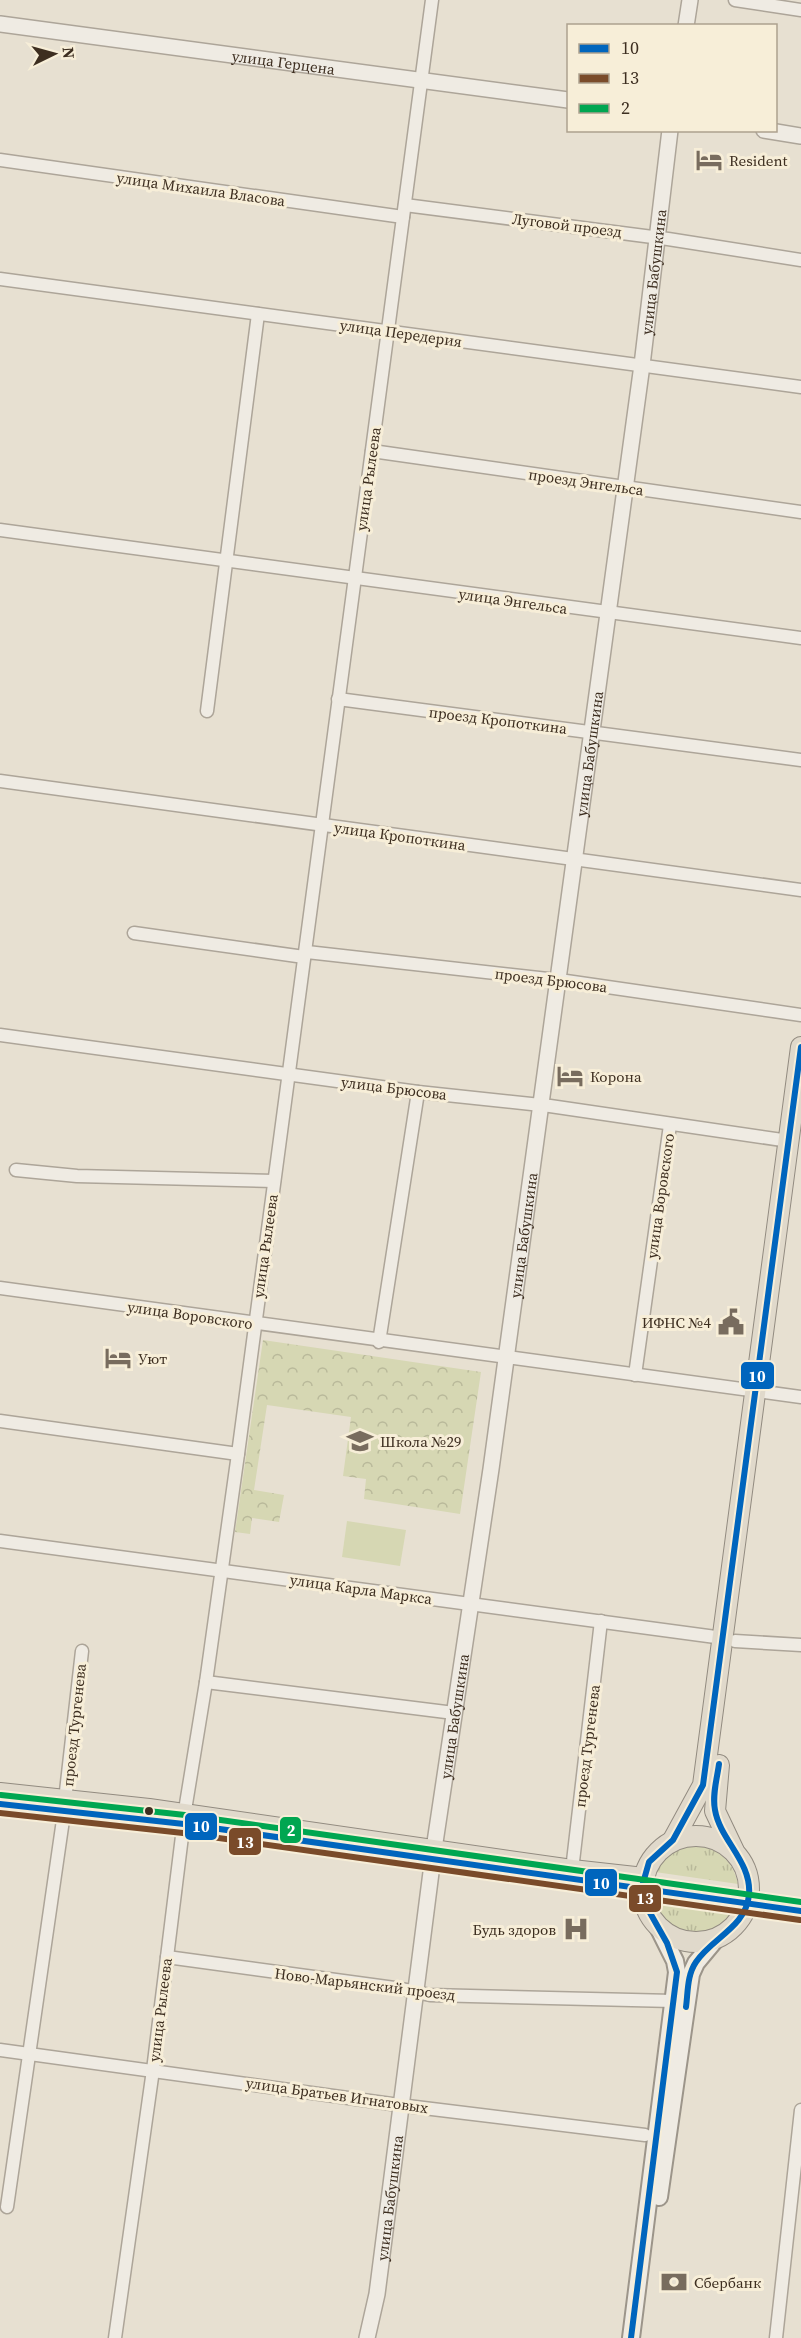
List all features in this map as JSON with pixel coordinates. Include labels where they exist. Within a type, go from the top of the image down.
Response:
[{"type":"highway","points":[[729,1639],[703,1785],[673,1840],[654,1856],[643,1883],[648,1912],[658,1927],[673,1937],[690,1942],[716,1939],[736,1924],[748,1897],[748,1877],[715,1811],[716,1788],[729,1639],[795,1145],[801,1047]]},
{"type":"highway","points":[[0,1792],[65,1806]]},
{"type":"highway","points":[[0,1804],[65,1806],[184,1819],[643,1883]]},
{"type":"highway","points":[[673,1840],[685,1836],[711,1838],[734,1851]]},
{"type":"highway","points":[[433,1855],[572,1870],[643,1883]]},
{"type":"main road","points":[[643,1883],[748,1897],[801,1898]]},
{"type":"main road","points":[[748,1897],[801,1911]]},
{"type":"main road","points":[[631,2338],[677,1972],[675,1961],[658,1927]]},
{"type":"main road","points":[[641,2338],[691,1974],[696,1962],[716,1939]]},
{"type":"street","name":"улица Рылеева","points":[[115,2338],[153,2070],[184,1819],[206,1682],[237,1454],[432,0]]},
{"type":"street","points":[[686,24],[690,0]]},
{"type":"street","points":[[735,0],[801,10]]},
{"type":"street","name":"улица Герцена","points":[[0,24],[567,100]]},
{"type":"street","name":"улица Бабушкина","points":[[367,2338],[377,2294],[414,1991],[469,1604],[507,1358],[642,365],[670,132]]},
{"type":"street","points":[[776,132],[801,136]]},
{"type":"street","name":"улица Михаила Власова","points":[[0,160],[404,211]]},
{"type":"street","name":"Луговой проезд","points":[[404,211],[656,237],[801,260]]},
{"type":"street","name":"улица Передерия","points":[[0,279],[801,387]]},
{"type":"street","points":[[207,711],[258,314]]},
{"type":"street","name":"проезд Энгельса","points":[[372,451],[801,512]]},
{"type":"street","name":"улица Энгельса","points":[[0,531],[801,638]]},
{"type":"street","name":"проезд Кропоткина","points":[[338,699],[801,760]]},
{"type":"street","name":"улица Кропоткина","points":[[0,781],[801,890]]},
{"type":"street","points":[[134,933],[304,957]]},
{"type":"street","name":"проезд Брюсова","points":[[304,957],[307,952],[558,980],[801,1016]]},
{"type":"street","name":"улица Брюсова","points":[[0,1035],[418,1092],[541,1105],[795,1145]]},
{"type":"street","points":[[379,1342],[418,1092]]},
{"type":"street","name":"улица Воровского","points":[[635,1375],[670,1125]]},
{"type":"street","name":"улица Рылеева","points":[[16,1170],[77,1176],[274,1181]]},
{"type":"street","name":"улица Воровского","points":[[0,1288],[379,1342],[801,1397]]},
{"type":"street","points":[[0,1422],[237,1454]]},
{"type":"street","name":"улица Карла Маркса","points":[[0,1541],[729,1639],[801,1645]]},
{"type":"street","name":"проезд Тургенева","points":[[572,1870],[601,1622]]},
{"type":"street","name":"проезд Тургенева","points":[[65,1806],[82,1651]]},
{"type":"street","points":[[206,1682],[454,1713]]},
{"type":"street","points":[[7,2207],[65,1806]]},
{"type":"street","name":"Ново-Марьянский проезд","points":[[167,1958],[430,1995],[673,2001]]},
{"type":"street","name":"улица Братьев Игнатовых","points":[[0,2050],[399,2105],[645,2135]]},
{"type":"street","points":[[776,2338],[801,2110]]},
{"type":"green space","points":[[263,1340],[481,1372],[460,1514],[364,1499],[366,1479],[343,1476],[351,1417],[267,1405],[254,1490],[284,1495],[279,1522],[252,1518],[250,1534],[235,1532]]},
{"type":"green space","points":[[347,1521],[406,1530],[400,1566],[342,1557]]},
{"type":"green space","points":[[696,1845],[724,1857],[733,1869],[738,1884],[655,1872],[672,1853]]},
{"type":"green space","points":[[652,1898],[735,1908],[714,1928],[702,1933],[690,1933],[678,1930],[668,1923]]},
{"type":"transit line","name":"10","points":[[631,2338],[677,1972],[667,1943],[645,1904],[643,1883],[649,1862],[673,1840],[703,1785],[801,1047]]},
{"type":"transit line","name":"10","points":[[686,2007],[688,1984],[693,1967],[742,1916],[749,1895],[746,1872],[723,1831],[715,1810],[714,1793],[719,1764]]},
{"type":"transit line","name":"2","points":[[1,1795],[185,1815],[801,1902]]},
{"type":"transit line","name":"10","points":[[0,1804],[184,1824],[801,1911]]},
{"type":"transit line","name":"13","points":[[0,1813],[183,1833],[800,1920]]},
{"type":"place","name":"Resident","points":[[709,160]]},
{"type":"place","name":"Корона","points":[[570,1076]]},
{"type":"place","name":"ИФНС №4","points":[[731,1322]]},
{"type":"place","name":"Уют","points":[[118,1358]]},
{"type":"place","name":"Школа №29","points":[[360,1441]]},
{"type":"place","name":"Будь здоров","points":[[576,1929]]},
{"type":"place","name":"Сбербанк","points":[[674,2282]]}]
